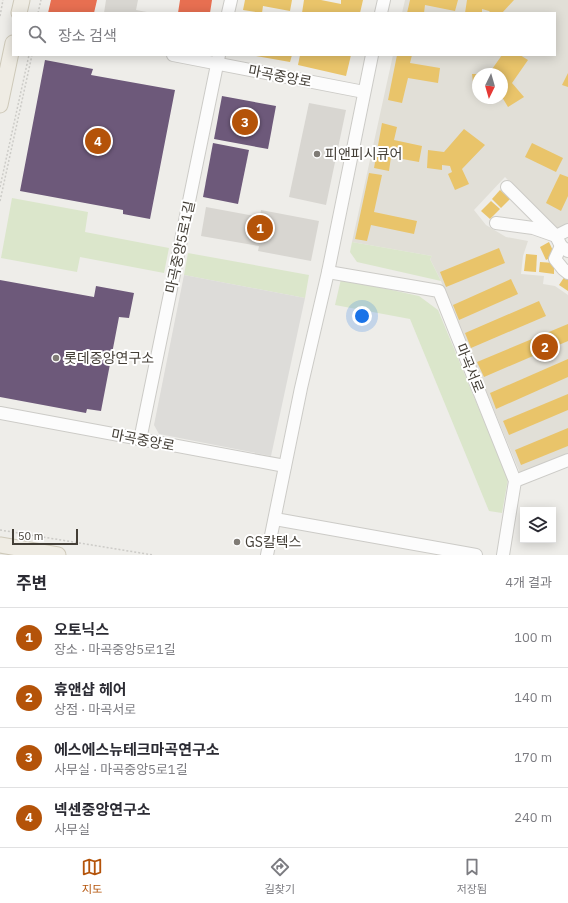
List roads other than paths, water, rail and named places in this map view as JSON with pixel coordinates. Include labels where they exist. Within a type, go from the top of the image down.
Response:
[{"type":"main road","points":[[19,12],[22,0]]},
{"type":"main road","points":[[0,105],[12,48]]},
{"type":"main road","points":[[0,545],[58,555]]},
{"type":"street","points":[[228,12],[231,0]]},
{"type":"street","points":[[381,12],[384,0]]},
{"type":"street","name":"마곡중앙로","points":[[184,56],[218,59],[364,92]]},
{"type":"street","points":[[267,555],[301,388],[328,272],[372,56]]},
{"type":"street","name":"마곡중앙5로1길","points":[[140,440],[218,59]]},
{"type":"street","points":[[507,187],[562,244]]},
{"type":"street","points":[[496,223],[533,228],[562,244]]},
{"type":"street","points":[[568,230],[555,259],[568,273]]},
{"type":"street","name":"마곡서로","points":[[328,272],[440,291],[516,481]]},
{"type":"street","name":"마곡중앙로","points":[[0,413],[285,466]]},
{"type":"street","points":[[504,555],[516,481],[568,460]]},
{"type":"street","points":[[275,519],[476,555]]},
{"type":"place","name":"에스에스뉴테크마곡연구소","points":[[245,122]]},
{"type":"place","name":"넥센중앙연구소","points":[[98,141]]},
{"type":"place","name":"피앤피시큐어","points":[[317,154]]},
{"type":"place","name":"오토닉스","points":[[260,228]]},
{"type":"place","name":"휴앤샵 헤어","points":[[545,347]]},
{"type":"place","name":"롯데중앙연구소","points":[[56,358]]},
{"type":"place","name":"GS칼텍스","points":[[237,542]]}]
